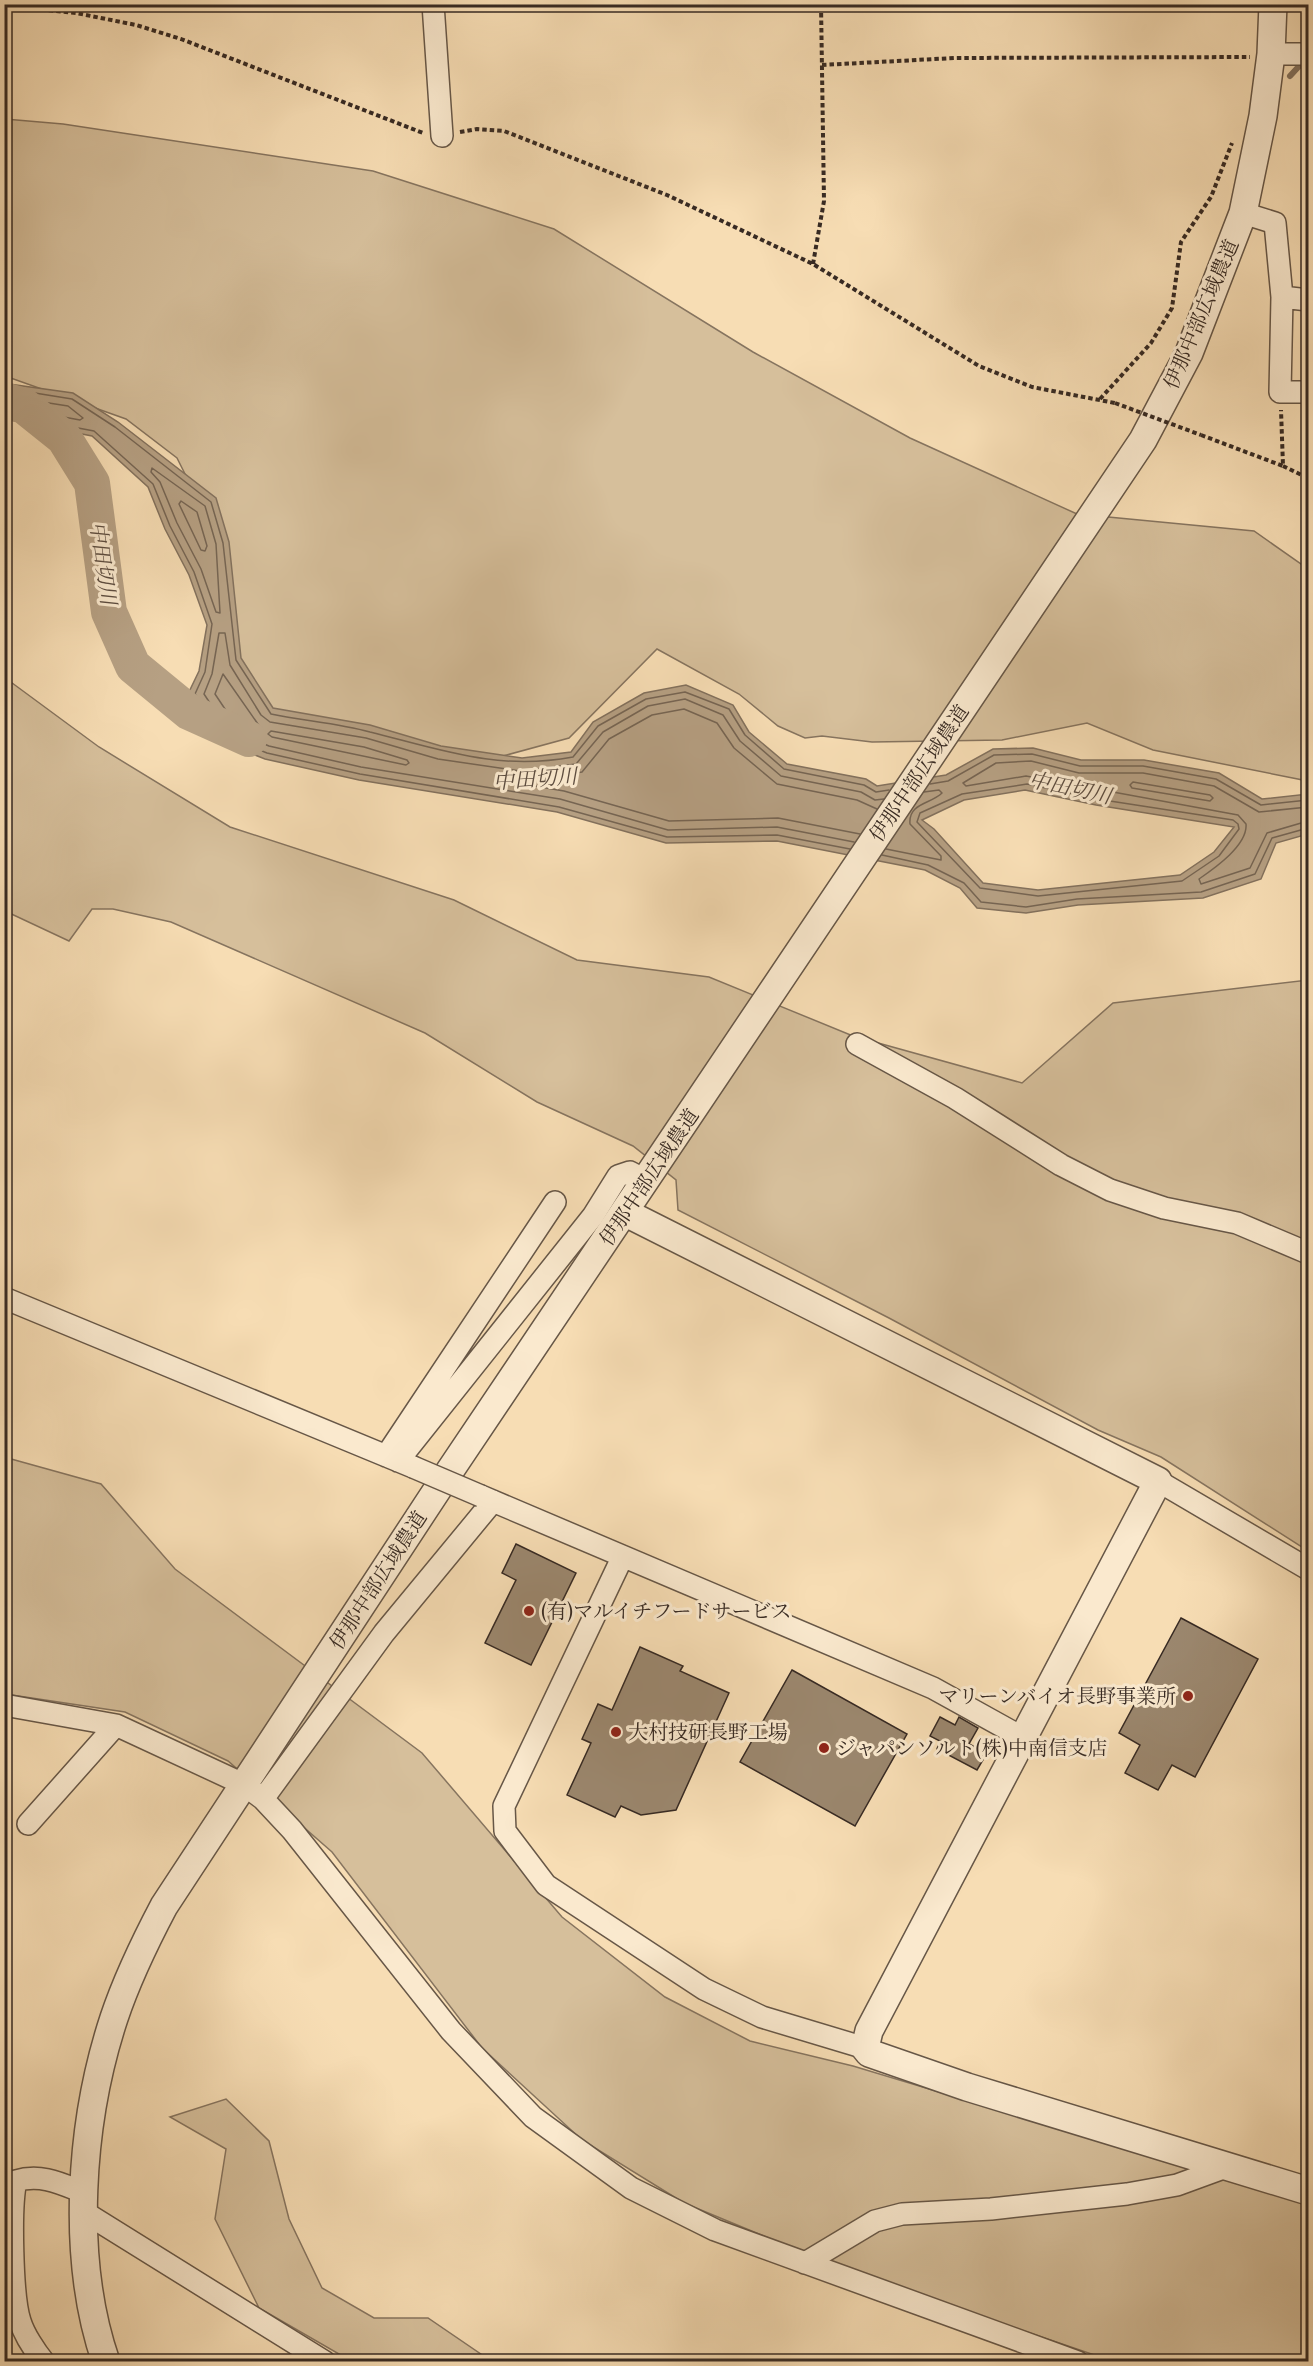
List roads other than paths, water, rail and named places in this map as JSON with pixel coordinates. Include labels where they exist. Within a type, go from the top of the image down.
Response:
[{"type":"street","points":[[433,4],[442,136]]},
{"type":"street","name":"伊那中部広域農道","points":[[106,2361],[92,2304],[86,2258],[85,2202],[94,2092],[124,1990],[164,1906],[253,1791],[441,1484],[626,1213],[1143,440],[1189,353],[1243,213],[1263,116],[1271,54],[1273,4]]},
{"type":"street","points":[[1271,54],[1308,54]]},
{"type":"street","points":[[1243,213],[1275,224],[1282,297],[1280,392],[1308,392]]},
{"type":"street","points":[[1282,297],[1308,300]]},
{"type":"street","points":[[857,1044],[955,1098],[1061,1165],[1110,1190],[1164,1208],[1237,1223],[1308,1253]]},
{"type":"street","points":[[399,1461],[593,1216],[618,1176],[630,1172],[647,1181]]},
{"type":"street","points":[[399,1461],[555,1202]]},
{"type":"street","points":[[626,1213],[1158,1481],[1308,1569]]},
{"type":"street","points":[[4,1298],[399,1461],[622,1558],[933,1688],[1025,1739]]},
{"type":"street","points":[[866,2048],[870,2031],[1025,1739],[1158,1481]]},
{"type":"street","points":[[253,1791],[384,1633],[487,1499]]},
{"type":"street","points":[[622,1558],[504,1806],[505,1832],[546,1885],[704,1989],[762,2017],[866,2048],[869,2053],[967,2087],[1308,2191]]},
{"type":"street","points":[[4,1706],[117,1725],[253,1791],[292,1830],[451,2031],[532,2117],[631,2188],[715,2230],[1078,2361]]},
{"type":"street","points":[[28,1824],[117,1725]]},
{"type":"street","points":[[805,2264],[875,2221],[902,2214],[991,2208],[1127,2194],[1177,2185],[1229,2166]]},
{"type":"street","points":[[44,2361],[20,2322],[13,2196],[16,2181],[30,2177],[48,2179],[85,2202],[325,2361]]},
{"type":"water","points":[[4,380],[9,384],[73,393],[118,422],[216,498],[229,542],[241,658],[273,708],[370,725],[441,746],[522,758],[571,752],[593,722],[644,693],[686,685],[733,705],[749,732],[787,764],[866,779],[877,786],[946,775],[993,749],[1033,748],[1081,760],[1144,760],[1219,773],[1262,799],[1308,794],[1308,834],[1276,843],[1261,879],[1203,898],[1078,905],[1026,913],[977,908],[960,888],[925,870],[777,841],[666,843],[557,812],[359,780],[265,759],[217,740],[188,694],[199,671],[207,625],[189,575],[165,529],[148,487],[92,436],[5,419]],"holes":[[[1025,790],[1096,805],[1234,827],[1214,852],[1180,875],[1038,890],[983,883],[934,829],[922,820],[964,800]]]},
{"type":"waterway","points":[[1290,76],[1301,64],[1308,64]]},
{"type":"waterway","name":"中田切川","points":[[4,400],[24,406],[64,438],[92,483],[109,612],[133,666],[189,712],[249,739]]},
{"type":"place","name":"(有)マルイチフードサービス","points":[[529,1611]]},
{"type":"place","name":"マリーンバイオ長野事業所","points":[[1188,1696]]},
{"type":"place","name":"大村技研長野工場","points":[[616,1732]]},
{"type":"place","name":"ジャパンソルト(株)中南信支店","points":[[824,1748]]}]
